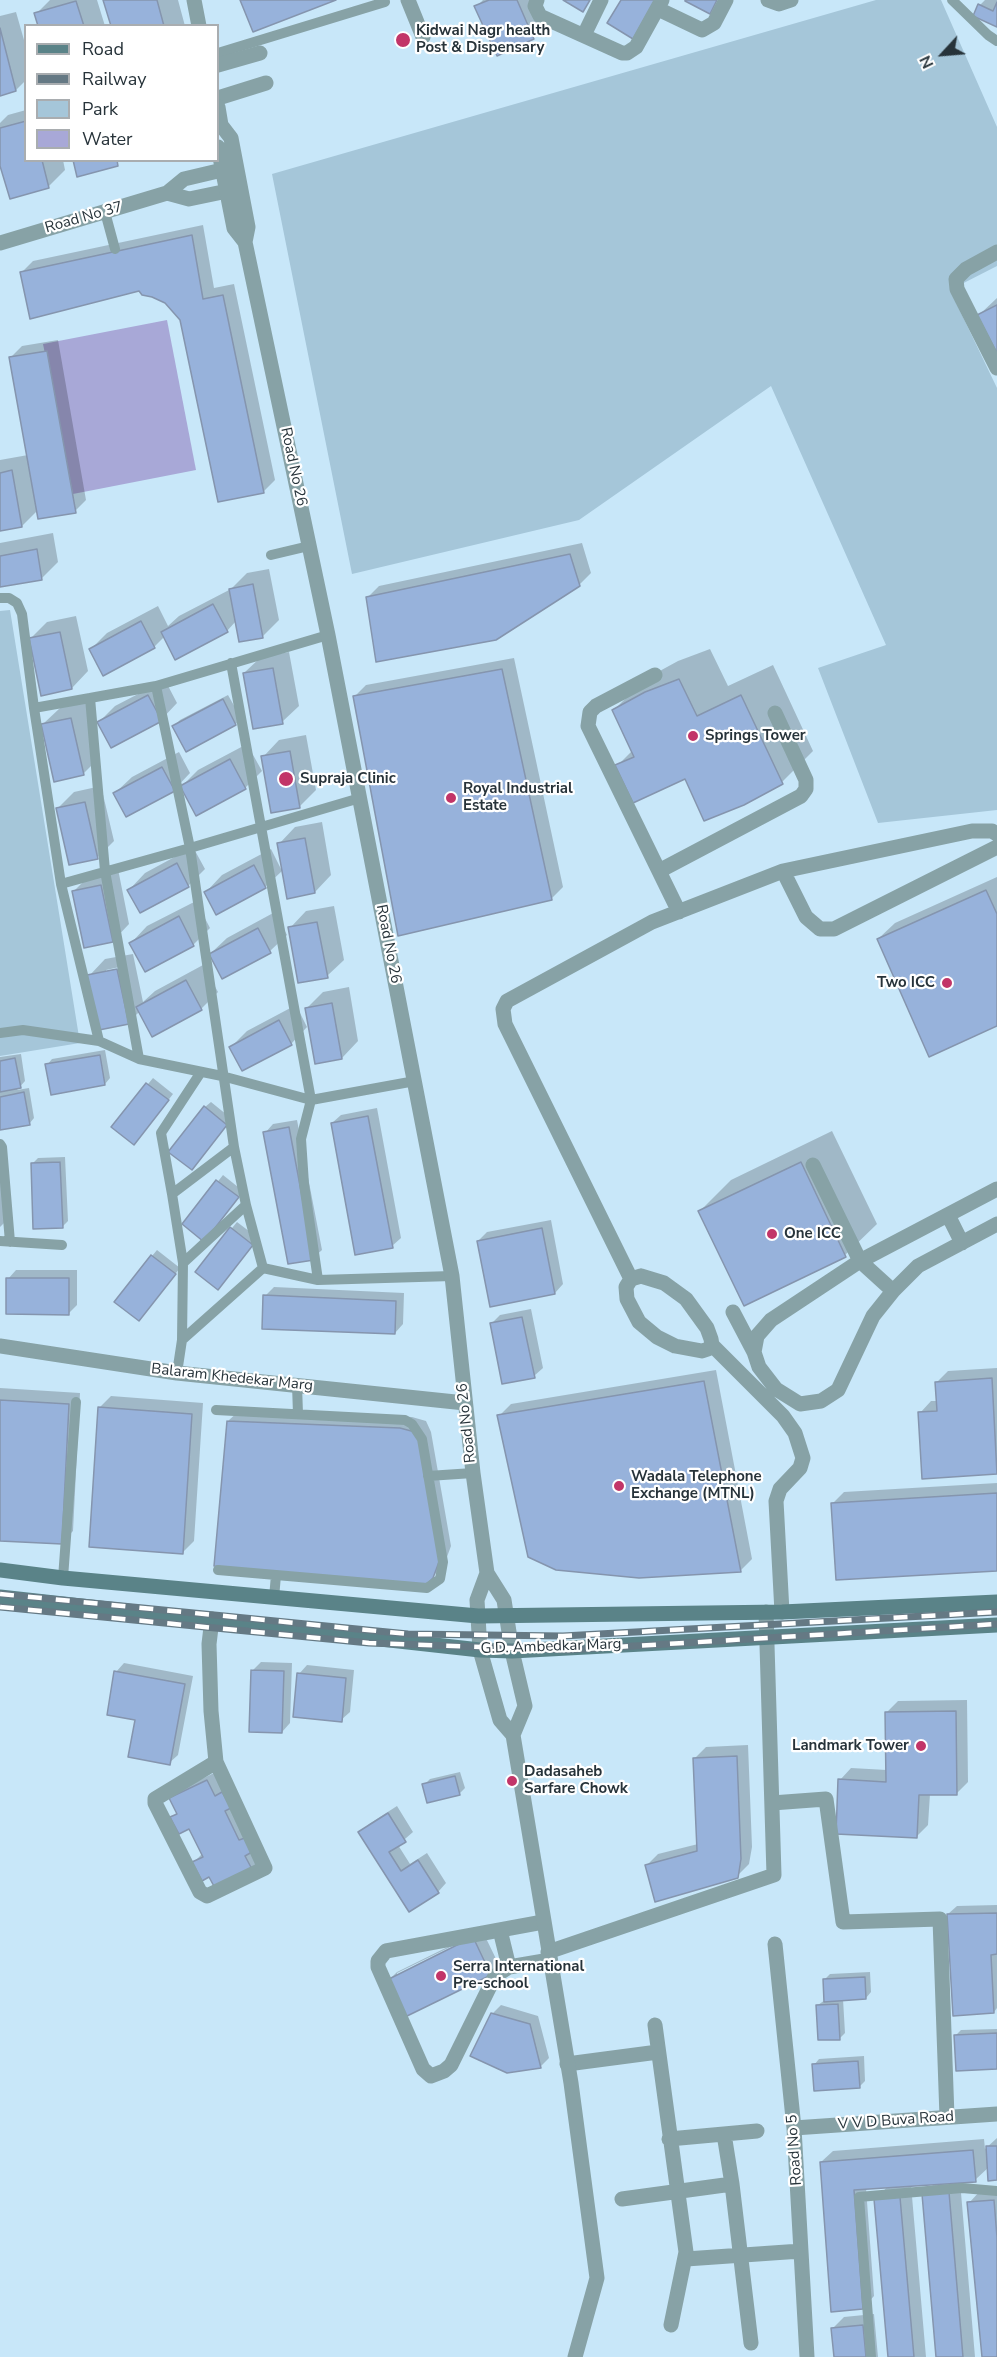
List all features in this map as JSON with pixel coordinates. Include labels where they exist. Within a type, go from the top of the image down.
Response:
[{"type":"main road","name":"G.D. Ambedkar Marg","points":[[0,1570],[63,1578],[478,1616],[782,1612],[997,1602]]},
{"type":"main road","points":[[202,1591],[205,1618]]},
{"type":"main road","name":"G.D. Ambedkar Marg","points":[[0,1597],[480,1650],[512,1651],[997,1625]]},
{"type":"street","points":[[194,0],[199,24]]},
{"type":"street","points":[[408,0],[423,37]]},
{"type":"street","points":[[537,0],[535,6],[540,16],[622,53],[627,53],[636,47],[660,5],[702,30],[714,23],[726,0]]},
{"type":"street","points":[[584,35],[601,0]]},
{"type":"street","points":[[768,0],[779,4],[791,0]]},
{"type":"street","points":[[219,65],[260,53]]},
{"type":"street","points":[[219,98],[266,83]]},
{"type":"street","name":"Road No 26","points":[[219,131],[231,138],[229,169],[233,190],[248,227],[245,242],[328,635],[452,1276],[472,1473],[487,1573],[477,1600],[480,1650],[500,1720],[513,1735]]},
{"type":"street","name":"Road No 26","points":[[219,149],[229,169]]},
{"type":"street","name":"Road No 37","points":[[0,243],[167,194],[184,178],[229,169]]},
{"type":"street","name":"Road No 37","points":[[167,194],[189,199],[233,190]]},
{"type":"street","points":[[997,252],[966,269],[956,279],[957,289],[997,368]]},
{"type":"street","points":[[655,675],[596,706],[587,719],[588,726],[679,912]]},
{"type":"street","points":[[659,871],[801,796],[806,789],[806,780],[775,713]]},
{"type":"street","points":[[631,1279],[505,1024],[503,1009],[507,1001],[652,922],[783,872],[972,831],[992,831],[997,834]]},
{"type":"street","points":[[783,872],[806,917],[820,929],[834,929],[997,848]]},
{"type":"street","points":[[813,1165],[860,1261],[893,1291]]},
{"type":"street","points":[[754,1352],[757,1336],[771,1320],[860,1261],[997,1189]]},
{"type":"street","points":[[948,1215],[962,1243]]},
{"type":"street","points":[[757,1336],[737,1309],[759,1367],[776,1389],[800,1404],[821,1401],[838,1390],[873,1316],[893,1291],[918,1266],[997,1224]]},
{"type":"street","points":[[712,1345],[702,1351],[675,1346],[639,1322],[627,1299],[626,1287],[631,1279],[641,1276],[651,1277],[686,1299],[707,1328],[712,1345],[783,1416],[795,1434],[803,1458],[800,1468],[780,1489],[776,1501],[782,1612]]},
{"type":"street","name":"Balaram Khedekar Marg","points":[[0,1346],[177,1373],[465,1403]]},
{"type":"street","points":[[487,1573],[504,1600],[512,1651],[525,1706],[513,1735],[567,2064],[597,2278],[575,2357]]},
{"type":"street","points":[[543,1922],[386,1951],[378,1961],[378,1967],[426,2074],[435,2076],[451,2065],[495,1976],[509,1967],[549,1956],[774,1875],[766,1612]]},
{"type":"street","points":[[205,1618],[209,1644],[211,1711],[216,1762],[265,1868],[207,1896],[200,1892],[155,1799],[216,1762]]},
{"type":"street","points":[[772,1803],[826,1799],[843,1922],[940,1919],[947,2117]]},
{"type":"street","points":[[500,1930],[509,1967]]},
{"type":"street","name":"Road No 5","points":[[775,1944],[794,2128],[807,2357]]},
{"type":"street","points":[[655,2025],[686,2259],[671,2325]]},
{"type":"street","points":[[567,2064],[658,2052]]},
{"type":"street","name":"V V D Buva Road","points":[[794,2128],[997,2114]]},
{"type":"street","points":[[669,2139],[757,2131]]},
{"type":"street","points":[[724,2134],[751,2343]]},
{"type":"street","points":[[622,2199],[732,2184]]},
{"type":"street","points":[[686,2259],[801,2251]]},
{"type":"lane","points":[[219,53],[385,2]]},
{"type":"lane","points":[[959,3],[988,35],[997,41]]},
{"type":"lane","points":[[105,212],[115,249]]},
{"type":"lane","points":[[271,555],[309,546]]},
{"type":"lane","points":[[0,598],[9,598],[17,603],[22,614],[61,884],[99,1041]]},
{"type":"lane","points":[[34,708],[156,686],[328,635]]},
{"type":"lane","points":[[231,663],[311,1100],[301,1139],[304,1184],[318,1280]]},
{"type":"lane","points":[[156,686],[190,848],[234,1146],[246,1205],[263,1268]]},
{"type":"lane","points":[[90,698],[105,871],[139,1059]]},
{"type":"lane","points":[[61,884],[360,798]]},
{"type":"lane","points":[[0,1033],[23,1029],[99,1041],[139,1059],[222,1076],[311,1100],[415,1081]]},
{"type":"lane","points":[[177,1373],[182,1340],[183,1263],[161,1133],[201,1072]]},
{"type":"lane","points":[[0,1144],[2,1147],[5,1241],[62,1245]]},
{"type":"lane","points":[[172,1194],[234,1146]]},
{"type":"lane","points":[[183,1263],[246,1205]]},
{"type":"lane","points":[[263,1268],[318,1280],[452,1276]]},
{"type":"lane","points":[[182,1340],[263,1268]]},
{"type":"lane","points":[[297,1385],[298,1414]]},
{"type":"lane","points":[[63,1578],[76,1402]]},
{"type":"lane","points":[[216,1410],[405,1420],[417,1430],[422,1439],[443,1562],[442,1572],[435,1584],[427,1588],[218,1570]]},
{"type":"lane","points":[[428,1476],[472,1473]]},
{"type":"lane","points":[[274,1598],[276,1575]]},
{"type":"lane","points":[[872,2357],[859,2197],[962,2188],[997,2191]]},
{"type":"green space","points":[[876,0],[941,0],[997,127],[997,266],[950,290],[997,388],[997,810],[878,823],[818,668],[886,645],[771,386],[579,520],[352,574],[272,174]]},
{"type":"green space","points":[[10,610],[80,1043],[0,1056],[0,611]]},
{"type":"water","points":[[167,320],[196,470],[73,494],[43,344]]},
{"type":"building","points":[[103,0],[157,0],[163,24],[110,24]]},
{"type":"building","points":[[240,0],[336,0],[253,32]]},
{"type":"building","points":[[489,0],[517,0],[534,39],[497,56],[474,6]]},
{"type":"building","points":[[563,0],[590,0],[583,12]]},
{"type":"building","points":[[621,0],[655,0],[633,39],[607,23]]},
{"type":"building","points":[[685,0],[717,0],[710,14]]},
{"type":"building","points":[[76,1],[83,24],[37,24],[34,13]]},
{"type":"building","points":[[997,2],[997,27],[973,16],[978,4],[993,11]]},
{"type":"building","points":[[0,28],[16,91],[0,96]]},
{"type":"building","points":[[24,122],[24,162],[42,162],[49,188],[10,199],[0,166],[0,128]]},
{"type":"building","points":[[73,162],[117,162],[118,166],[77,177]]},
{"type":"building","points":[[192,235],[203,299],[223,295],[264,493],[218,502],[180,320],[165,303],[142,295],[139,291],[30,319],[20,272]]},
{"type":"building","points":[[997,305],[997,353],[977,315]]},
{"type":"building","points":[[47,351],[76,513],[38,519],[9,357]]},
{"type":"building","points":[[12,470],[22,527],[0,531],[0,473]]},
{"type":"building","points":[[37,549],[42,580],[0,587],[0,556]]},
{"type":"building","points":[[570,554],[580,586],[496,640],[376,662],[366,597]]},
{"type":"building","points":[[253,584],[263,638],[239,642],[229,589]]},
{"type":"building","points":[[213,604],[228,632],[175,660],[161,632]]},
{"type":"building","points":[[141,621],[155,648],[103,676],[89,649]]},
{"type":"building","points":[[60,632],[72,689],[41,696],[29,638]]},
{"type":"building","points":[[273,668],[283,724],[253,729],[243,673]]},
{"type":"building","name":"Royal Industrial Estate","points":[[502,669],[552,900],[398,936],[353,696]]},
{"type":"building","name":"Springs Tower","points":[[679,679],[697,716],[741,695],[783,784],[744,805],[704,821],[685,779],[633,803],[615,765],[634,757],[612,710],[645,692]]},
{"type":"building","points":[[148,695],[162,721],[111,748],[97,722]]},
{"type":"building","points":[[223,699],[236,725],[186,752],[172,726]]},
{"type":"building","points":[[71,718],[84,775],[54,782],[41,724]]},
{"type":"building","points":[[290,751],[300,808],[271,813],[261,756]]},
{"type":"building","points":[[230,759],[246,789],[196,816],[180,786]]},
{"type":"building","points":[[162,767],[175,791],[126,817],[113,793]]},
{"type":"building","points":[[85,802],[98,859],[69,865],[56,808]]},
{"type":"building","points":[[305,838],[315,893],[287,899],[277,843]]},
{"type":"building","points":[[177,863],[189,887],[140,913],[127,890]]},
{"type":"building","points":[[254,865],[266,888],[216,915],[204,892]]},
{"type":"building","points":[[101,885],[113,942],[84,948],[72,891]]},
{"type":"building","name":"Two ICC","points":[[986,890],[997,914],[997,1026],[929,1057],[877,939]]},
{"type":"building","points":[[179,916],[194,946],[145,972],[129,943]]},
{"type":"building","points":[[317,922],[328,978],[298,983],[288,927]]},
{"type":"building","points":[[258,928],[271,953],[222,979],[209,954]]},
{"type":"building","points":[[117,969],[129,1024],[99,1030],[87,975]]},
{"type":"building","points":[[186,980],[202,1010],[152,1037],[136,1007]]},
{"type":"building","points":[[332,1003],[342,1059],[315,1064],[305,1008]]},
{"type":"building","points":[[279,1020],[292,1045],[242,1071],[229,1047]]},
{"type":"building","points":[[100,1055],[105,1085],[51,1095],[45,1064]]},
{"type":"building","points":[[15,1058],[21,1088],[0,1092],[0,1061]]},
{"type":"building","points":[[146,1083],[169,1100],[134,1145],[111,1127]]},
{"type":"building","points":[[24,1092],[30,1125],[0,1130],[0,1097]]},
{"type":"building","points":[[204,1106],[227,1125],[192,1170],[168,1152]]},
{"type":"building","points":[[368,1116],[393,1248],[355,1255],[331,1123]]},
{"type":"building","points":[[289,1127],[314,1260],[288,1264],[263,1132]]},
{"type":"building","points":[[60,1162],[63,1228],[33,1229],[31,1163]]},
{"type":"building","name":"One ICC","points":[[801,1162],[846,1257],[744,1306],[698,1211]]},
{"type":"building","points":[[216,1180],[239,1197],[204,1242],[182,1224]]},
{"type":"building","points":[[230,1227],[253,1245],[218,1290],[195,1272]]},
{"type":"building","points":[[542,1228],[555,1294],[490,1307],[477,1241]]},
{"type":"building","points":[[151,1255],[176,1274],[139,1321],[114,1302]]},
{"type":"building","points":[[6,1278],[69,1278],[69,1315],[6,1314]]},
{"type":"building","points":[[263,1295],[396,1301],[395,1334],[262,1329]]},
{"type":"building","points":[[522,1317],[535,1378],[502,1384],[490,1323]]},
{"type":"building","points":[[992,1378],[997,1474],[922,1479],[918,1412],[937,1411],[935,1382]]},
{"type":"building","name":"Wadala Telephone Exchange (MTNL)","points":[[704,1381],[741,1572],[639,1578],[556,1570],[528,1557],[497,1415]]},
{"type":"building","points":[[0,1400],[69,1404],[62,1544],[0,1541]]},
{"type":"building","points":[[98,1407],[192,1414],[183,1554],[89,1547]]},
{"type":"building","points":[[227,1421],[400,1428],[415,1432],[420,1444],[440,1559],[433,1578],[425,1586],[214,1566]]},
{"type":"building","points":[[997,1493],[997,1571],[836,1580],[831,1503]]},
{"type":"building","points":[[251,1670],[284,1671],[282,1733],[249,1732]]},
{"type":"building","points":[[114,1671],[185,1684],[170,1765],[128,1757],[135,1720],[107,1715]]},
{"type":"building","points":[[297,1673],[346,1678],[342,1722],[293,1717]]},
{"type":"building","name":"Landmark Tower","points":[[956,1711],[957,1795],[919,1795],[917,1838],[836,1834],[838,1779],[886,1782],[885,1712]]},
{"type":"building","points":[[737,1756],[741,1859],[738,1878],[655,1902],[645,1865],[697,1851],[693,1758]]},
{"type":"building","points":[[455,1776],[460,1795],[427,1803],[422,1784]]},
{"type":"building","points":[[207,1780],[215,1796],[222,1792],[231,1808],[225,1811],[239,1840],[245,1838],[252,1852],[245,1856],[253,1871],[216,1890],[209,1877],[202,1881],[192,1862],[203,1857],[189,1829],[179,1834],[170,1817],[177,1814],[169,1798]]},
{"type":"building","points":[[388,1813],[406,1842],[389,1852],[401,1871],[418,1860],[439,1893],[409,1912],[358,1832]]},
{"type":"building","points":[[997,1913],[997,1954],[991,1955],[994,2013],[953,2016],[947,1914]]},
{"type":"building","points":[[473,1937],[491,1975],[405,2017],[387,1980]]},
{"type":"building","points":[[865,1977],[866,1999],[824,2002],[823,1979]]},
{"type":"building","points":[[838,2004],[840,2040],[818,2040],[816,2005]]},
{"type":"building","points":[[491,2013],[530,2024],[541,2068],[507,2073],[470,2056]]},
{"type":"building","points":[[997,2033],[997,2069],[956,2071],[954,2035]]},
{"type":"building","points":[[858,2061],[860,2088],[814,2091],[812,2064]]},
{"type":"building","points":[[986,2146],[997,2146],[997,2180],[988,2181]]},
{"type":"building","points":[[973,2150],[976,2182],[854,2190],[863,2309],[831,2312],[820,2162]]},
{"type":"building","points":[[949,2192],[963,2357],[936,2357],[922,2194]]},
{"type":"building","points":[[900,2197],[914,2357],[888,2357],[874,2199]]},
{"type":"building","points":[[994,2200],[997,2237],[997,2357],[982,2357],[967,2202]]},
{"type":"building","points":[[863,2325],[866,2357],[834,2357],[831,2328]]},
{"type":"railway","points":[[0,1594],[408,1634],[563,1636],[997,1612]]},
{"type":"railway","points":[[0,1607],[369,1643],[568,1650],[997,1624]]},
{"type":"place","name":"Kidwai Nagr health Post & Dispensary","points":[[403,40]]},
{"type":"place","name":"Springs Tower","points":[[693,736]]},
{"type":"place","name":"Supraja Clinic","points":[[286,779]]},
{"type":"place","name":"Royal Industrial Estate","points":[[451,798]]},
{"type":"place","name":"Two ICC","points":[[947,983]]},
{"type":"place","name":"One ICC","points":[[772,1234]]},
{"type":"place","name":"Wadala Telephone Exchange (MTNL)","points":[[619,1486]]},
{"type":"place","name":"Landmark Tower","points":[[921,1746]]},
{"type":"place","name":"Dadasaheb Sarfare Chowk","points":[[512,1781]]},
{"type":"place","name":"Serra International Pre-school","points":[[441,1976]]}]
